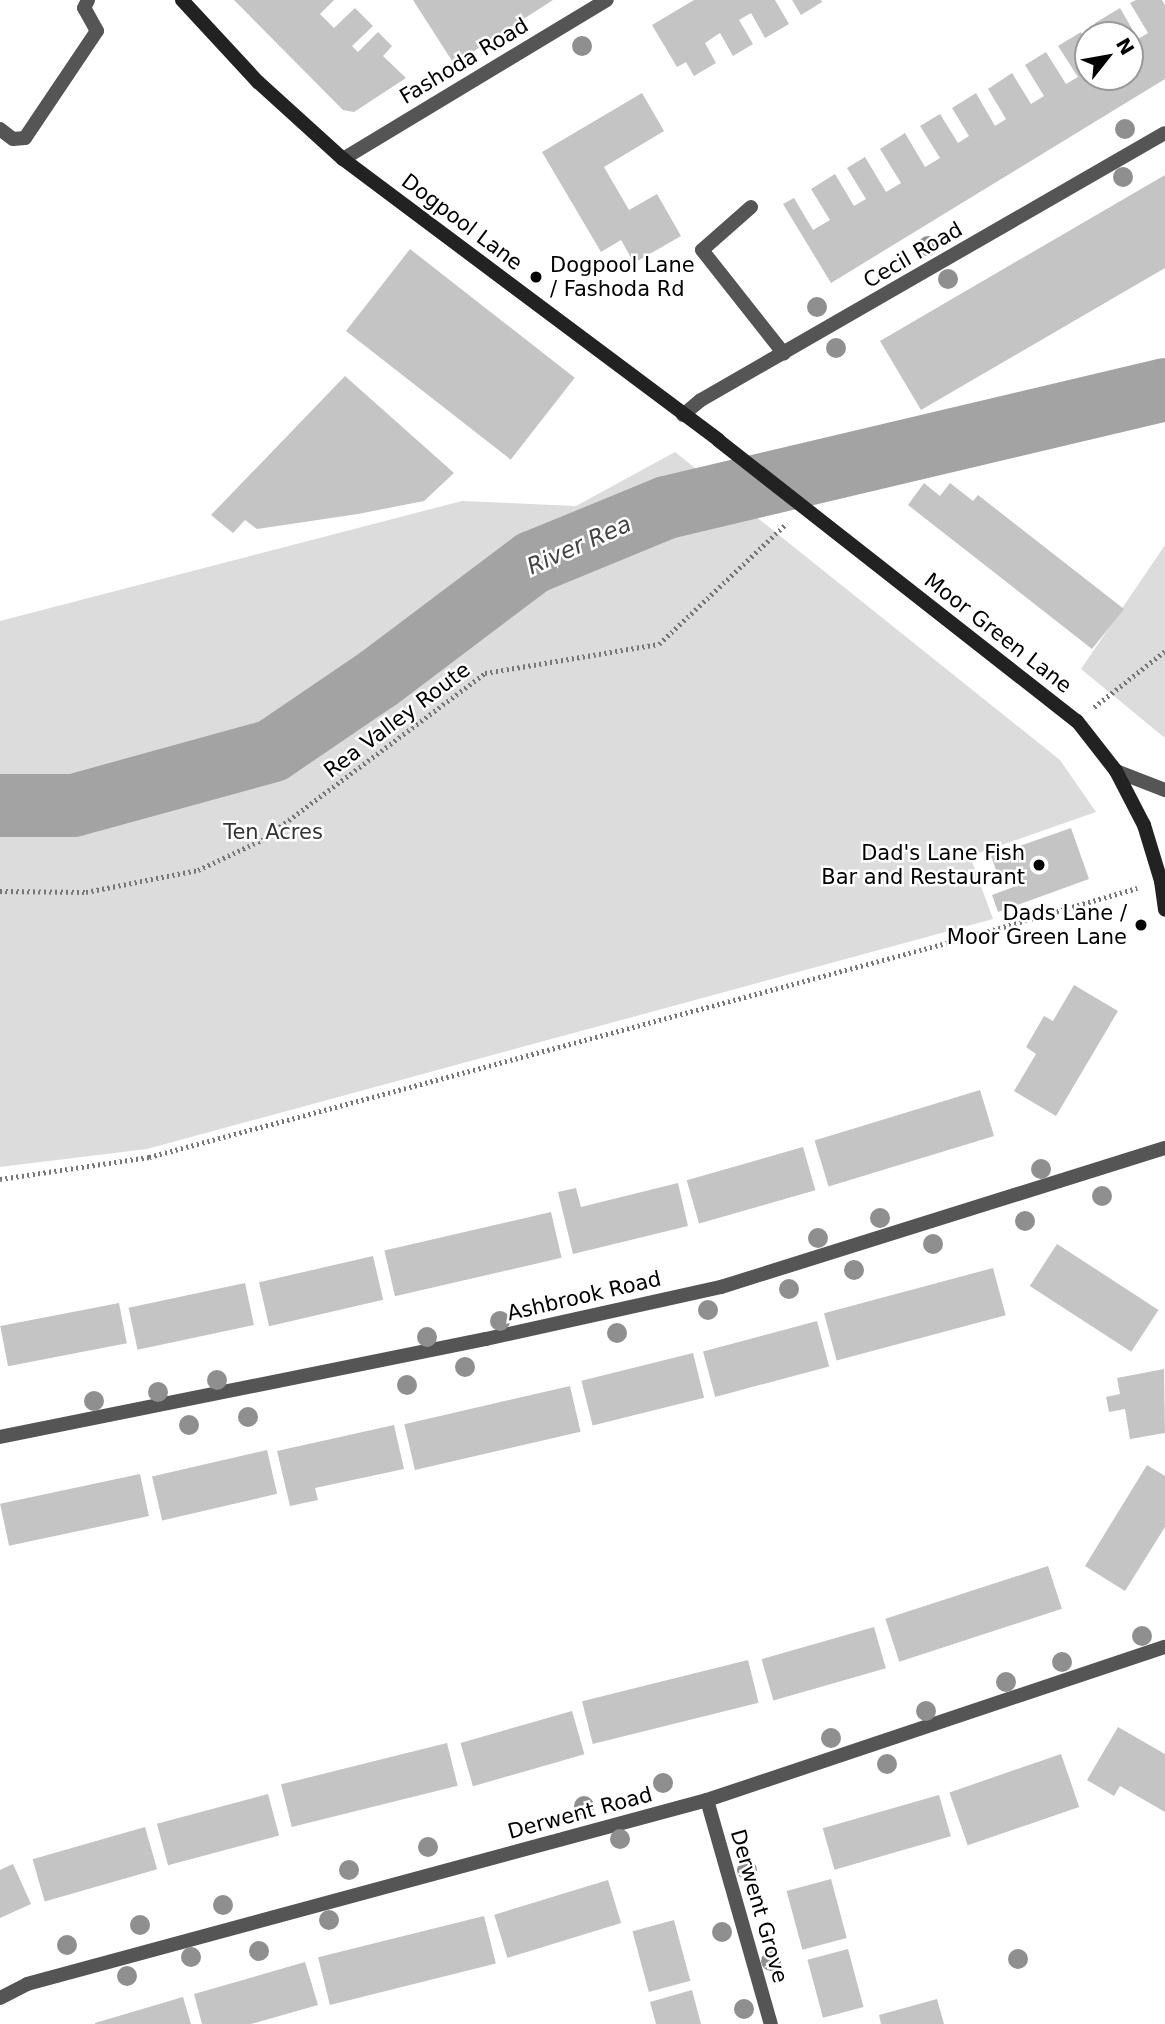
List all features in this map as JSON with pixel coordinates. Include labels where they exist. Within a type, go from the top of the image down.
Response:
[{"type":"street","points":[[0,130],[13,139],[25,138],[97,31],[84,8],[88,0]]},
{"type":"street","name":"Dogpool Lane","points":[[182,0],[258,82],[343,159],[718,440],[803,507]]},
{"type":"street","name":"Fashoda Road","points":[[343,159],[607,0]]},
{"type":"street","name":"Cecil Road","points":[[683,415],[701,400],[1165,133]]},
{"type":"street","points":[[751,207],[702,250],[784,354]]},
{"type":"street","name":"Moor Green Lane","points":[[803,507],[1077,720],[1116,771],[1144,825],[1161,881],[1165,910]]},
{"type":"street","points":[[1116,771],[1165,790]]},
{"type":"street","name":"Ashbrook Road","points":[[0,1437],[473,1342],[721,1287],[1165,1148]]},
{"type":"street","name":"Derwent Road","points":[[0,1998],[27,1984],[707,1800],[1165,1647]]},
{"type":"street","name":"Derwent Grove","points":[[707,1800],[771,2024]]},
{"type":"path","name":"Rea Valley Route","points":[[0,891],[86,892],[198,870],[251,845],[485,673],[659,644],[803,507]]},
{"type":"path","points":[[1077,720],[1165,651]]},
{"type":"path","points":[[0,1179],[149,1157],[972,936],[1161,881]]},
{"type":"green space","name":"Ten Acres","points":[[675,452],[1060,760],[1096,812],[970,856],[993,919],[147,1149],[0,1167],[0,621],[462,501],[576,506]]},
{"type":"green space","points":[[1165,545],[1165,738],[1081,669]]},
{"type":"building","points":[[234,0],[334,0],[320,14],[334,28],[355,8],[373,26],[352,46],[358,52],[378,32],[392,46],[383,56],[406,78],[354,112],[343,110]]},
{"type":"building","points":[[413,0],[553,0],[454,64]]},
{"type":"building","points":[[694,0],[775,0],[789,24],[765,38],[751,13],[739,20],[753,44],[733,56],[720,33],[705,43],[716,63],[694,76],[686,62],[677,67],[652,25]]},
{"type":"building","points":[[792,0],[821,0],[822,2],[801,15]]},
{"type":"building","points":[[1136,0],[1162,0],[1165,5],[1165,79],[831,283],[783,204],[794,198],[813,230],[830,220],[811,189],[835,174],[854,206],[866,199],[847,168],[865,157],[886,192],[901,183],[880,149],[905,133],[925,167],[940,158],[920,126],[940,114],[958,143],[969,136],[952,108],[976,93],[995,126],[1006,119],[988,89],[1012,73],[1031,104],[1044,96],[1025,65],[1046,52],[1066,84],[1074,79],[1074,91],[1144,91],[1144,35],[1148,33],[1144,21],[1141,21],[1130,3]]},
{"type":"building","points":[[1120,8],[1128,21],[1098,21]]},
{"type":"building","points":[[1074,36],[1074,71],[1058,46]]},
{"type":"building","points":[[642,93],[664,131],[604,167],[629,210],[657,194],[681,236],[634,263],[621,240],[601,252],[542,152]]},
{"type":"building","points":[[1165,175],[1165,268],[921,410],[880,341]]},
{"type":"building","points":[[410,249],[575,378],[511,460],[346,331]]},
{"type":"building","points":[[345,376],[454,473],[424,501],[358,514],[257,529],[245,520],[233,533],[211,515]]},
{"type":"building","points":[[924,483],[940,496],[950,483],[973,501],[978,495],[1124,609],[1092,649],[908,505]]},
{"type":"building","name":"Dad's Lane Fish Bar and Restaurant","points":[[1071,828],[1089,879],[998,912],[992,895],[1024,883],[1021,873],[1000,881],[991,856]]},
{"type":"building","points":[[1074,985],[1118,1011],[1056,1116],[1014,1091],[1036,1054],[1026,1047],[1044,1016],[1053,1021]]},
{"type":"building","points":[[980,1090],[994,1136],[829,1186],[815,1141]]},
{"type":"building","points":[[803,1147],[815,1190],[699,1224],[687,1180]]},
{"type":"building","points":[[678,1183],[688,1226],[573,1254],[558,1192],[576,1188],[581,1207]]},
{"type":"building","points":[[551,1212],[562,1258],[395,1296],[384,1250]]},
{"type":"building","points":[[1057,1244],[1158,1310],[1131,1352],[1030,1286]]},
{"type":"building","points":[[373,1256],[383,1300],[269,1326],[259,1282]]},
{"type":"building","points":[[993,1268],[1006,1315],[837,1361],[824,1313]]},
{"type":"building","points":[[245,1283],[254,1325],[138,1350],[129,1308]]},
{"type":"building","points":[[119,1303],[127,1343],[8,1366],[0,1326]]},
{"type":"building","points":[[817,1321],[829,1366],[715,1397],[703,1352]]},
{"type":"building","points":[[693,1353],[704,1398],[593,1425],[581,1381]]},
{"type":"building","points":[[1164,1369],[1165,1433],[1130,1439],[1125,1409],[1109,1412],[1106,1397],[1120,1394],[1117,1378]]},
{"type":"building","points":[[570,1386],[581,1432],[415,1470],[404,1424]]},
{"type":"building","points":[[394,1425],[404,1469],[315,1488],[318,1500],[290,1506],[277,1451]]},
{"type":"building","points":[[267,1450],[277,1494],[162,1520],[152,1477]]},
{"type":"building","points":[[1147,1465],[1165,1476],[1165,1527],[1125,1591],[1085,1566]]},
{"type":"building","points":[[140,1474],[149,1516],[9,1546],[0,1504]]},
{"type":"building","points":[[1048,1566],[1062,1609],[899,1662],[885,1619]]},
{"type":"building","points":[[874,1627],[886,1668],[773,1701],[762,1659]]},
{"type":"building","points":[[748,1660],[759,1703],[593,1744],[582,1701]]},
{"type":"building","points":[[572,1711],[584,1754],[473,1786],[460,1743]]},
{"type":"building","points":[[1118,1727],[1165,1754],[1165,1812],[1120,1786],[1114,1796],[1087,1780]]},
{"type":"building","points":[[447,1743],[458,1786],[292,1827],[281,1784]]},
{"type":"building","points":[[1061,1754],[1079,1807],[968,1845],[949,1792]]},
{"type":"building","points":[[268,1794],[279,1836],[168,1865],[157,1824]]},
{"type":"building","points":[[939,1795],[951,1836],[835,1870],[823,1828]]},
{"type":"building","points":[[145,1827],[157,1869],[45,1902],[33,1859]]},
{"type":"building","points":[[13,1864],[31,1904],[0,1918],[0,1870]]},
{"type":"building","points":[[831,1879],[847,1938],[802,1950],[787,1891]]},
{"type":"building","points":[[608,1880],[621,1923],[507,1958],[494,1915]]},
{"type":"building","points":[[484,1916],[496,1964],[330,2005],[318,1957]]},
{"type":"building","points":[[674,1920],[690,1981],[649,1992],[632,1931]]},
{"type":"building","points":[[848,1949],[864,2007],[823,2018],[807,1960]]},
{"type":"building","points":[[305,1962],[318,2005],[251,2024],[202,2024],[194,1994]]},
{"type":"building","points":[[692,1990],[701,2024],[656,2024],[650,2002]]},
{"type":"building","points":[[183,1997],[191,2024],[95,2024],[95,2023]]},
{"type":"building","points":[[937,1999],[944,2024],[881,2024],[879,2015]]},
{"type":"waterway","name":"River Rea","points":[[0,805],[73,805],[272,750],[378,678],[532,562],[666,507],[1165,389]]},
{"type":"place","name":"Dogpool Lane / Fashoda Rd","points":[[536,277]]},
{"type":"place","name":"Dad's Lane Fish Bar and Restaurant","points":[[1039,865]]},
{"type":"place","name":"Dads Lane / Moor Green Lane","points":[[1141,925]]}]
